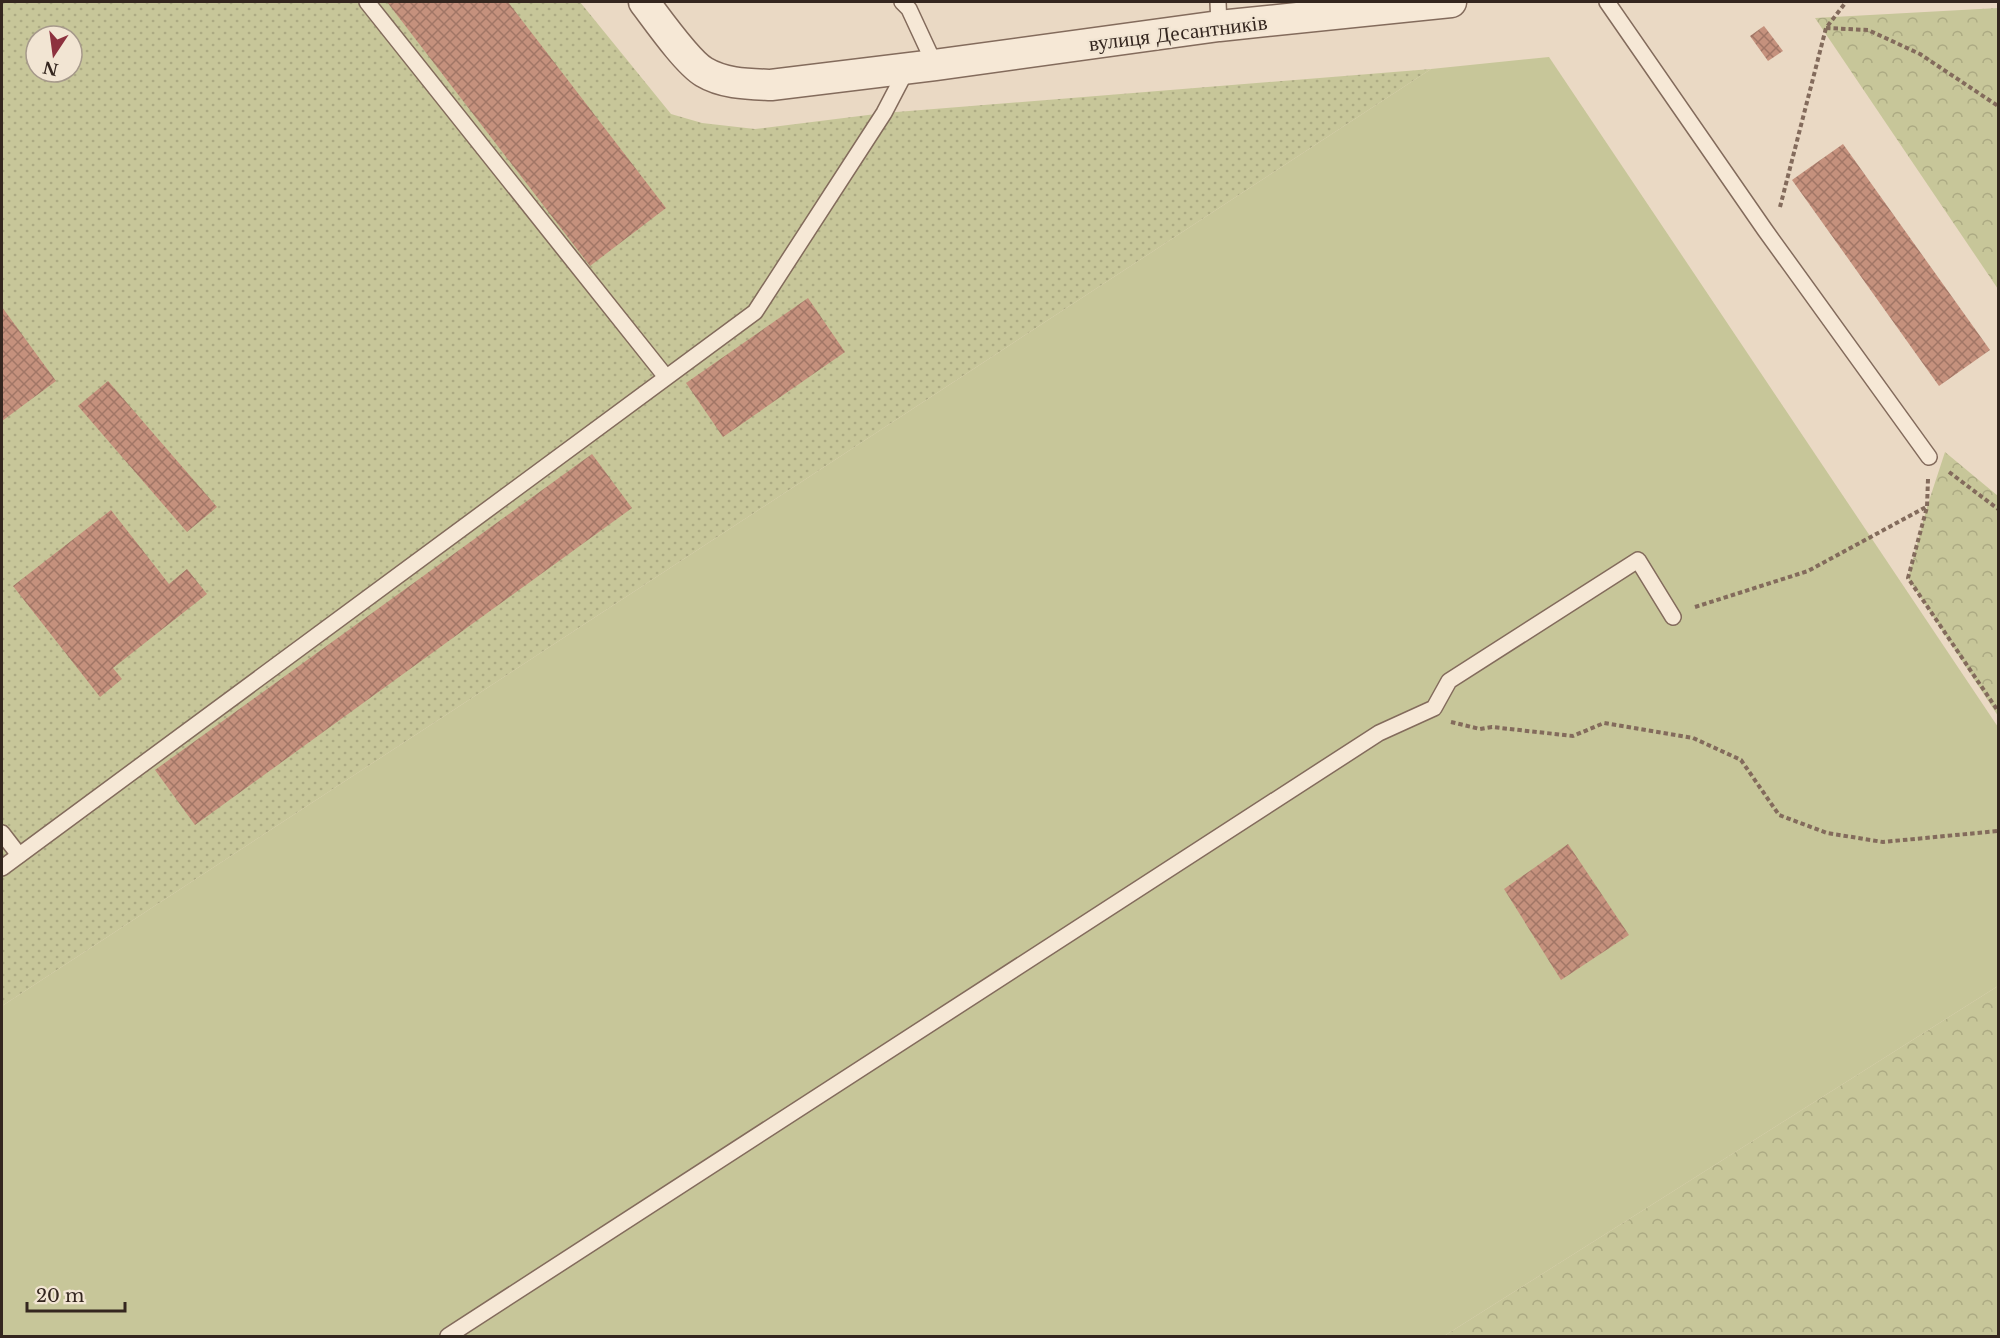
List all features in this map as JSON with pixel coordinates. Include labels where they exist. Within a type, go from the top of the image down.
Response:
[{"type":"street","name":"вулиця Десантників","points":[[644,2],[702,72],[726,80],[771,85],[921,67],[1219,14],[1451,2]]},
{"type":"lane","points":[[367,2],[666,377]]},
{"type":"lane","points":[[2,868],[754,312],[884,113],[921,67],[909,9],[902,2]]},
{"type":"lane","points":[[1607,2],[1772,239],[1929,457]]},
{"type":"lane","points":[[448,1336],[1379,733],[1434,708],[1449,681],[1638,560],[1673,617]]},
{"type":"lane","points":[[2,833],[19,855]]},
{"type":"path","points":[[1772,239],[1826,28],[1846,2]]},
{"type":"path","points":[[1826,28],[1868,30],[1920,54],[1998,106]]},
{"type":"path","points":[[1929,457],[1927,507],[1908,578],[1998,711]]},
{"type":"path","points":[[1929,457],[1998,509]]},
{"type":"path","points":[[1673,617],[1699,606],[1808,571],[1927,507]]},
{"type":"path","points":[[1434,708],[1449,722],[1480,729],[1492,726],[1573,736],[1604,723],[1693,738],[1742,760],[1779,814],[1827,833],[1883,843],[1998,831]]},
{"type":"green space","points":[[2,2],[580,2],[671,114],[702,123],[755,129],[884,113],[1431,69],[2,1006]]},
{"type":"green space","points":[[1998,8],[1998,289],[1815,18]]},
{"type":"green space","points":[[1549,57],[1998,727],[1998,986],[1444,1336],[2,1336],[2,1006],[1431,69]]},
{"type":"green space","points":[[1945,452],[1998,496],[1998,716],[1908,578]]},
{"type":"green space","points":[[1998,986],[1998,1336],[1444,1336]]},
{"type":"building","points":[[387,2],[508,2],[666,208],[590,266]]},
{"type":"building","points":[[1764,26],[1783,51],[1768,61],[1750,36]]},
{"type":"building","points":[[1843,144],[1990,350],[1939,386],[1792,180]]},
{"type":"building","points":[[808,298],[845,352],[723,437],[686,383]]},
{"type":"building","points":[[2,307],[56,381],[2,421]]},
{"type":"building","points":[[108,381],[217,507],[187,532],[78,406]]},
{"type":"building","points":[[592,454],[632,508],[195,825],[155,770]]},
{"type":"building","points":[[111,510],[169,584],[187,569],[207,594],[113,668],[122,679],[100,697],[13,586]]},
{"type":"building","points":[[1568,844],[1629,935],[1561,980],[1504,889]]}]
